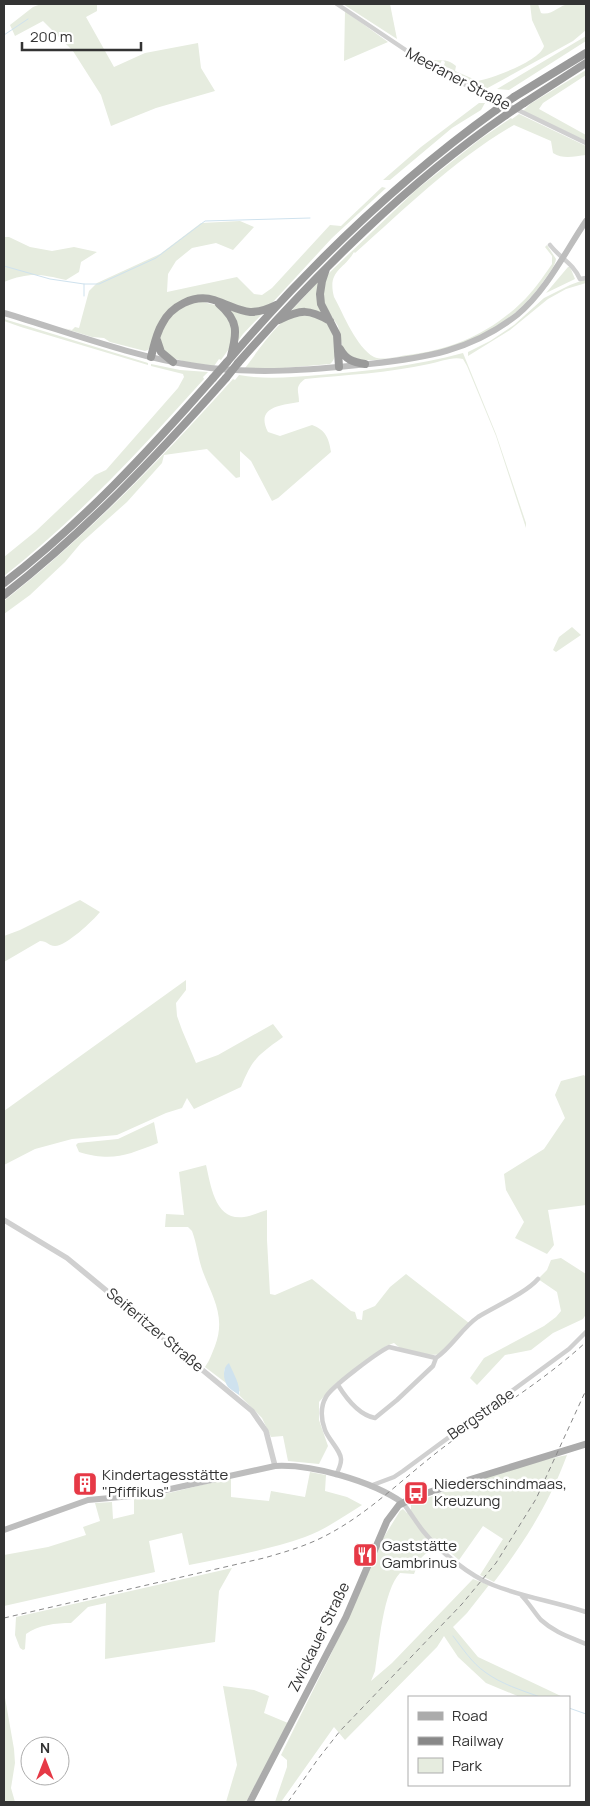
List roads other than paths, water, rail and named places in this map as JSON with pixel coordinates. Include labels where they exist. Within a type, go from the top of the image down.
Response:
[{"type":"highway","points":[[4,583],[95,505],[140,460],[280,302],[376,207],[433,157],[496,110],[586,52]]},
{"type":"highway","points":[[4,595],[45,562],[101,512],[150,462],[275,322],[327,267],[424,176],[524,102],[586,63]]},
{"type":"highway","points":[[327,267],[322,281],[321,304],[337,335],[340,367]]},
{"type":"highway","points":[[151,357],[162,324],[168,315],[177,307],[191,300],[216,301],[246,313],[257,312],[280,302]]},
{"type":"highway","points":[[216,301],[229,314],[236,328],[235,340],[229,360]]},
{"type":"highway","points":[[275,322],[294,313],[304,311],[312,312],[330,321]]},
{"type":"highway","points":[[157,338],[161,352],[172,362]]},
{"type":"highway","points":[[339,347],[344,356],[351,361],[365,364]]},
{"type":"main road","points":[[4,313],[151,357],[196,366],[254,371],[291,371],[426,357],[463,346],[490,334],[518,313],[534,298],[586,221]]},
{"type":"main road","name":"Zwickauer Straße","points":[[250,1802],[346,1617],[387,1521],[395,1510],[403,1502],[418,1496],[586,1444]]},
{"type":"main road","points":[[4,1530],[88,1500],[143,1495],[275,1466],[290,1465],[336,1475],[370,1486],[403,1502]]},
{"type":"street","name":"Meeraner Straße","points":[[337,4],[437,71],[586,143]]},
{"type":"street","points":[[550,245],[575,269],[580,279],[586,278]]},
{"type":"street","name":"Seiferitzer Straße","points":[[4,1220],[67,1258],[252,1411],[266,1431],[275,1466]]},
{"type":"street","points":[[338,1385],[351,1402],[370,1417],[375,1418],[433,1366],[436,1358],[447,1350],[477,1318],[536,1280]]},
{"type":"street","name":"Bergstraße","points":[[370,1486],[394,1477],[403,1471],[555,1360],[586,1332]]},
{"type":"street","points":[[336,1475],[342,1460],[325,1430],[322,1409],[326,1395],[360,1367],[389,1347],[436,1358]]},
{"type":"street","points":[[403,1502],[423,1532],[473,1574],[492,1584],[519,1594],[586,1612]]},
{"type":"street","points":[[519,1594],[528,1602],[540,1619],[557,1632],[586,1644]]},
{"type":"water","points":[[229,1363],[238,1383],[239,1395],[228,1387],[225,1381],[224,1371]]},
{"type":"waterway","points":[[4,35],[28,19]]},
{"type":"waterway","points":[[4,266],[50,279],[84,284],[99,284],[156,258],[205,221],[310,218]]},
{"type":"waterway","points":[[84,284],[84,296]]},
{"type":"waterway","points":[[453,1636],[472,1660],[485,1672],[504,1683],[537,1696]]},
{"type":"waterway","points":[[570,1708],[586,1714]]},
{"type":"railway","points":[[4,1618],[264,1558],[318,1540],[359,1515],[436,1453],[538,1381],[586,1342]]},
{"type":"railway","points":[[288,1802],[340,1731],[462,1604],[496,1563],[536,1499],[586,1390]]},
{"type":"place","name":"Kindertagesstätte \"Pfiffikus\"","points":[[85,1484]]},
{"type":"place","name":"Niederschindmaas, Kreuzung","points":[[416,1493]]},
{"type":"place","name":"Gaststätte Gambrinus","points":[[365,1555]]}]
